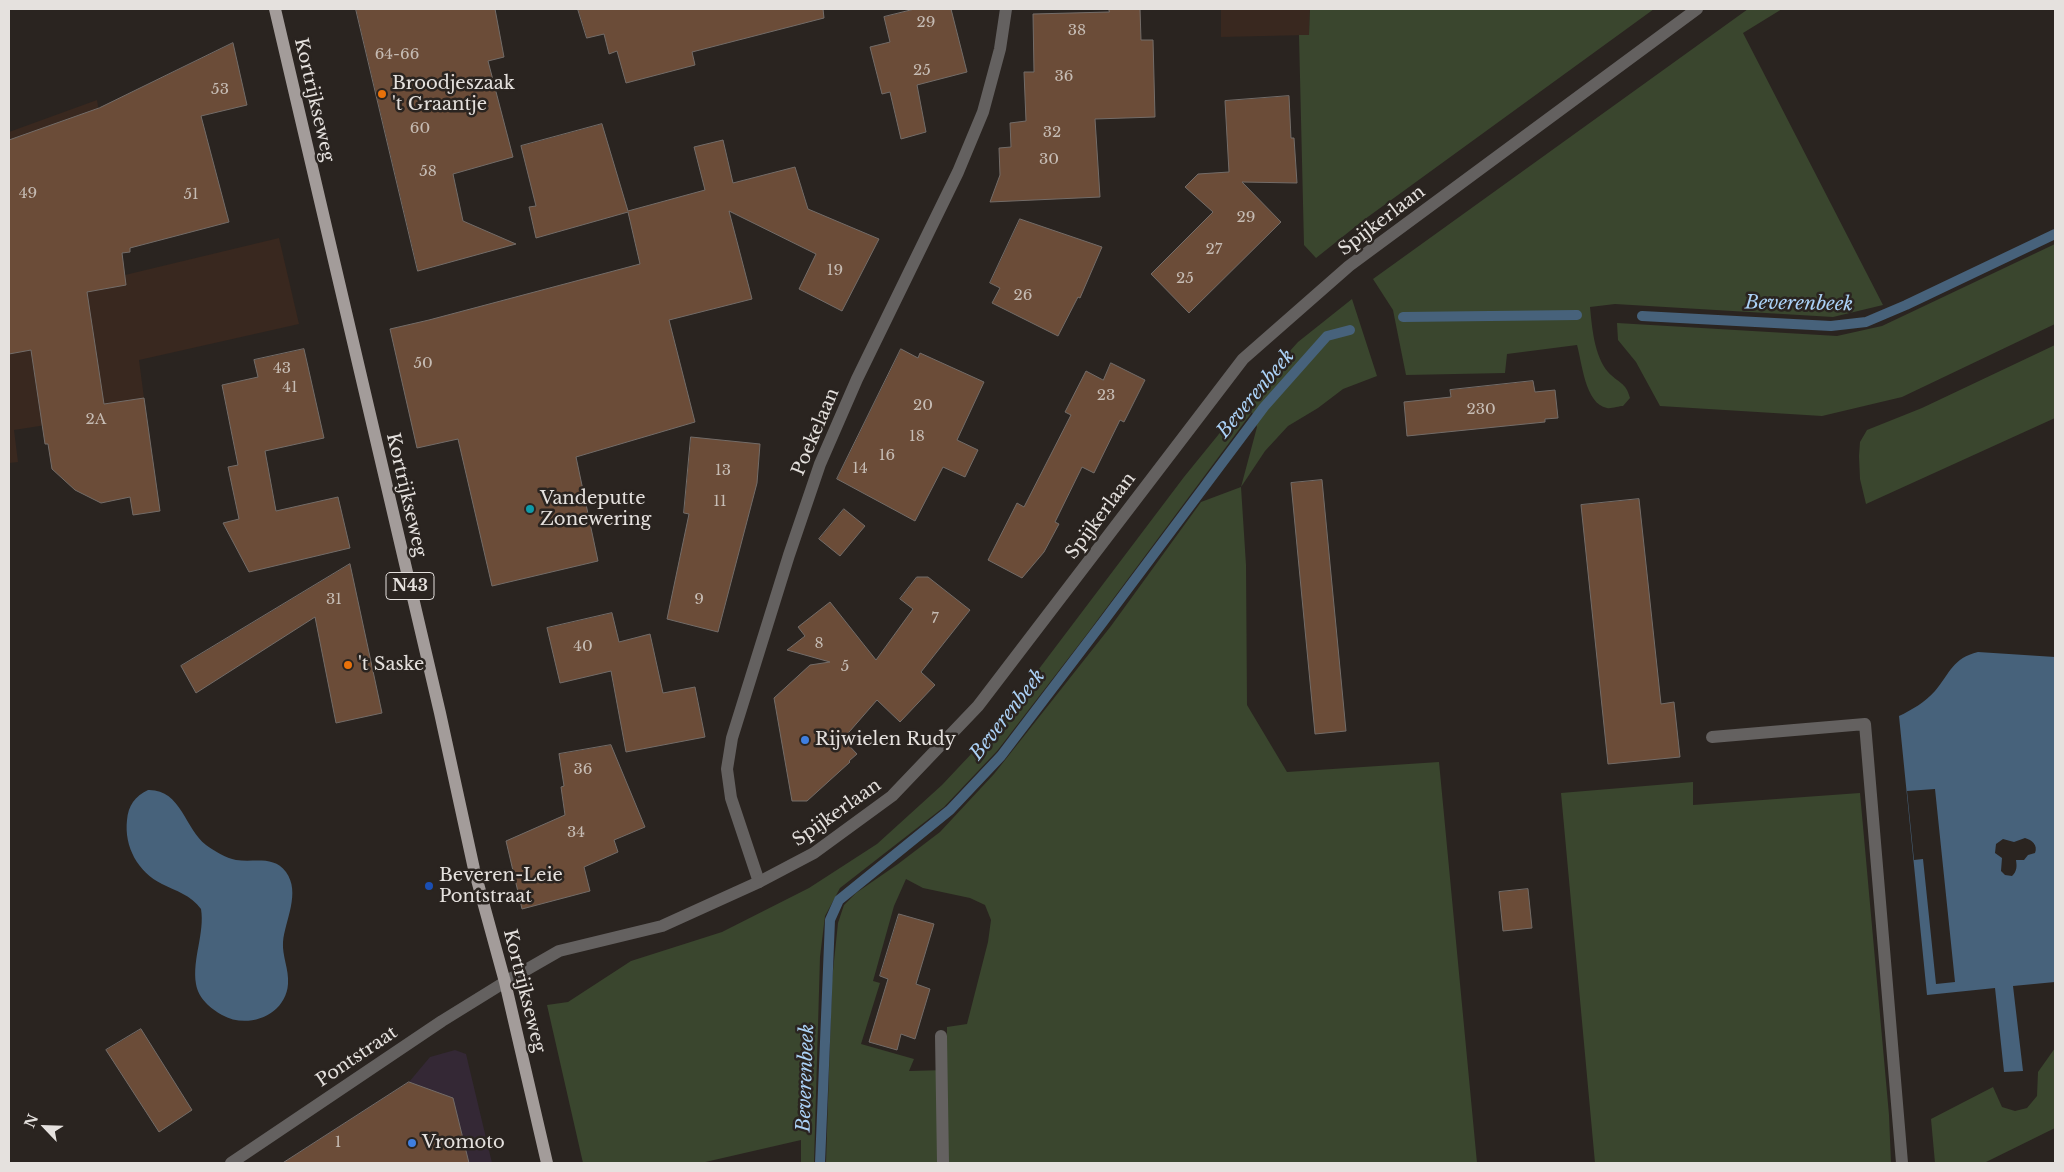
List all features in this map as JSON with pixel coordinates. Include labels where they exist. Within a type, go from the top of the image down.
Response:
[{"type":"main road","name":"Kortrijkseweg","points":[[275,9],[440,713],[474,869],[505,982],[547,1163]]},
{"type":"street","name":"Poekelaan","points":[[759,882],[731,798],[728,769],[732,738],[789,555],[820,464],[857,379],[958,172],[983,112],[1000,49],[1006,9]]},
{"type":"street","name":"Spijkerlaan","points":[[505,982],[558,951],[662,926],[759,882],[814,853],[892,796],[978,706],[1243,359],[1349,266],[1697,9]]},
{"type":"street","points":[[1712,737],[1865,724],[1902,1163]]},
{"type":"street","name":"Pontstraat","points":[[231,1163],[442,1021],[505,982]]},
{"type":"street","points":[[940,1036],[943,1163]]},
{"type":"shaded area","points":[[1221,9],[1310,9],[1309,35],[1221,37]]},
{"type":"shaded area","points":[[97,100],[125,275],[279,238],[299,324],[139,360],[144,398],[104,404],[28,330],[41,415],[46,425],[14,430],[18,462],[9,463],[9,132]]},
{"type":"shaded area","points":[[455,1050],[466,1054],[492,1163],[283,1163],[409,1082],[430,1057]]},
{"type":"green space","points":[[1310,9],[1654,9],[1365,219],[1316,258],[1304,245],[1299,35],[1309,35]]},
{"type":"green space","points":[[1748,9],[1782,9],[1743,33],[1883,305],[1833,317],[1615,304],[1590,307],[1594,341],[1603,365],[1626,389],[1630,398],[1623,406],[1613,408],[1600,405],[1589,391],[1577,345],[1507,354],[1505,373],[1406,375],[1393,310],[1373,279]]},
{"type":"green space","points":[[2055,244],[2055,324],[1902,397],[1822,416],[1660,406],[1636,362],[1618,340],[1617,323],[1837,336],[1882,326]]},
{"type":"green space","points":[[1352,299],[1377,376],[1343,389],[1318,408],[1288,426],[1265,451],[1241,487],[1257,427],[1252,412],[1087,634],[997,751],[944,807],[840,888],[825,916],[820,957],[814,1163],[801,1163],[801,1140],[701,1163],[583,1163],[547,1005],[568,1002],[631,961],[722,932],[809,888],[877,844],[942,785],[989,735],[1184,477],[1253,392],[1298,342]]},
{"type":"green space","points":[[2055,345],[2055,418],[1866,504],[1860,479],[1859,456],[1860,442],[1867,430],[1922,408]]},
{"type":"green space","points":[[1241,487],[1246,565],[1247,705],[1287,772],[1439,762],[1477,1163],[826,1163],[832,980],[838,923],[844,905],[856,893],[940,832],[994,774],[1111,626],[1201,502]],"holes":[[[906,879],[923,888],[970,898],[985,905],[991,920],[988,942],[967,1024],[947,1027],[947,1070],[909,1071],[914,1059],[861,1044],[880,983],[873,981],[894,906]]]},
{"type":"green space","points":[[1693,782],[1693,805],[1860,793],[1889,1115],[1891,1163],[1595,1163],[1561,793]]},
{"type":"green space","points":[[2055,1048],[2055,1128],[1984,1163],[1935,1163],[1931,1119],[1993,1087],[2002,1107],[2015,1111],[2027,1108],[2037,1096],[2038,1072]]},
{"type":"water","points":[[1978,652],[2055,657],[2055,982],[2013,986],[2023,1071],[2004,1072],[1995,988],[1927,995],[1899,716],[1927,699],[1957,662]],"holes":[[[2025,838],[2035,845],[2035,853],[2028,855],[2024,860],[2016,860],[2014,874],[2012,876],[2005,875],[2001,871],[2002,858],[1995,853],[1996,844],[2003,839],[2014,842]]]},
{"type":"water","points":[[148,790],[159,791],[168,796],[182,811],[199,838],[213,850],[236,860],[275,863],[286,872],[292,889],[291,907],[283,942],[288,984],[286,995],[281,1004],[264,1017],[243,1021],[232,1019],[214,1010],[199,994],[195,975],[202,918],[201,909],[188,897],[153,879],[140,866],[130,849],[127,830],[129,810],[136,798]]},
{"type":"pier","points":[[1935,789],[1955,982],[1936,984],[1923,859],[1914,860],[1907,791]]},
{"type":"building","points":[[356,9],[495,9],[504,57],[488,61],[513,157],[453,174],[463,221],[516,244],[418,271]]},
{"type":"building","points":[[578,9],[823,9],[824,18],[692,52],[695,65],[626,83],[617,51],[609,54],[604,34],[587,38]]},
{"type":"building","points":[[915,9],[951,9],[967,72],[917,85],[926,132],[901,139],[890,92],[882,94],[870,47],[890,42],[884,17]]},
{"type":"building","points":[[1109,9],[1140,9],[1141,40],[1153,40],[1155,117],[1095,119],[1100,197],[990,202],[1000,175],[999,148],[1011,147],[1010,123],[1026,121],[1024,72],[1034,72],[1033,14],[1109,12]]},
{"type":"building","points":[[233,43],[247,105],[201,116],[229,222],[130,248],[130,252],[122,253],[126,285],[87,292],[104,404],[144,398],[160,511],[133,515],[130,497],[101,503],[75,490],[52,469],[48,444],[45,444],[31,350],[9,354],[9,140],[99,108]]},
{"type":"building","points":[[1289,96],[1291,138],[1294,138],[1297,183],[1242,182],[1281,222],[1189,313],[1151,274],[1213,212],[1185,187],[1198,174],[1229,172],[1225,101]]},
{"type":"building","points":[[602,124],[628,211],[705,190],[694,147],[723,140],[733,183],[795,167],[808,209],[879,239],[842,311],[799,289],[816,254],[729,211],[752,299],[669,320],[695,422],[576,457],[598,561],[492,586],[458,439],[417,448],[390,329],[640,264],[628,212],[536,238],[529,207],[536,206],[521,146]]},
{"type":"building","points":[[1020,219],[1102,247],[1080,298],[1078,297],[1058,336],[992,303],[1000,288],[990,283]]},
{"type":"building","points":[[304,349],[324,438],[265,451],[276,511],[338,497],[350,548],[249,572],[223,523],[239,519],[228,467],[238,465],[222,385],[258,377],[254,360]]},
{"type":"building","points":[[901,349],[918,358],[920,353],[984,382],[957,440],[978,450],[965,477],[943,467],[915,521],[837,479]]},
{"type":"building","points":[[1111,363],[1145,380],[1124,422],[1120,420],[1094,473],[1082,467],[1055,522],[1059,524],[1044,552],[1022,578],[988,560],[1017,503],[1024,507],[1071,415],[1065,412],[1086,371],[1103,380]]},
{"type":"building","points":[[1533,381],[1535,392],[1555,390],[1558,418],[1545,419],[1545,422],[1407,436],[1404,402],[1451,397],[1450,390]]},
{"type":"building","points":[[691,437],[760,444],[757,483],[718,632],[667,619],[689,514],[684,513]]},
{"type":"building","points":[[1322,480],[1346,731],[1315,734],[1291,483]]},
{"type":"building","points":[[1639,499],[1661,704],[1674,702],[1680,757],[1608,764],[1581,505]]},
{"type":"building","points":[[844,509],[865,526],[840,556],[819,539]]},
{"type":"building","points":[[350,564],[382,713],[336,723],[315,617],[196,693],[181,666]]},
{"type":"building","points":[[917,577],[928,577],[970,610],[921,672],[935,685],[900,722],[877,700],[843,739],[857,754],[807,801],[792,801],[774,698],[810,665],[830,662],[787,650],[805,636],[798,627],[830,602],[876,660],[913,609],[900,599]]},
{"type":"building","points":[[612,613],[619,642],[650,634],[663,693],[695,687],[705,737],[626,752],[611,671],[560,683],[547,628]]},
{"type":"building","points":[[611,745],[645,827],[614,840],[618,852],[584,867],[590,891],[522,909],[506,841],[565,815],[561,787],[564,786],[559,754]]},
{"type":"building","points":[[1528,889],[1532,928],[1503,931],[1499,892]]},
{"type":"building","points":[[899,914],[934,924],[916,984],[930,989],[915,1039],[901,1034],[897,1050],[869,1042],[888,979],[880,976]]},
{"type":"building","points":[[141,1029],[192,1110],[159,1132],[106,1050]]},
{"type":"building","name":"Vromoto","points":[[409,1082],[453,1098],[469,1163],[283,1163]]},
{"type":"waterway","name":"Beverenbeek","points":[[1642,316],[1831,326],[1866,322],[2055,234]]},
{"type":"waterway","name":"Beverenbeek","points":[[1403,317],[1577,315]]},
{"type":"waterway","name":"Beverenbeek","points":[[820,1163],[830,920],[839,900],[950,810],[1001,756],[1264,407],[1327,336],[1350,330]]},
{"type":"place","name":"Broodjeszaak 't Graantje","points":[[382,94]]},
{"type":"place","name":"Vandeputte Zonewering","points":[[530,509]]},
{"type":"place","name":"'t Saske","points":[[348,665]]},
{"type":"place","name":"Rijwielen Rudy","points":[[805,740]]},
{"type":"place","name":"Beveren-Leie Pontstraat","points":[[429,886]]},
{"type":"place","name":"Vromoto","points":[[412,1143]]}]
